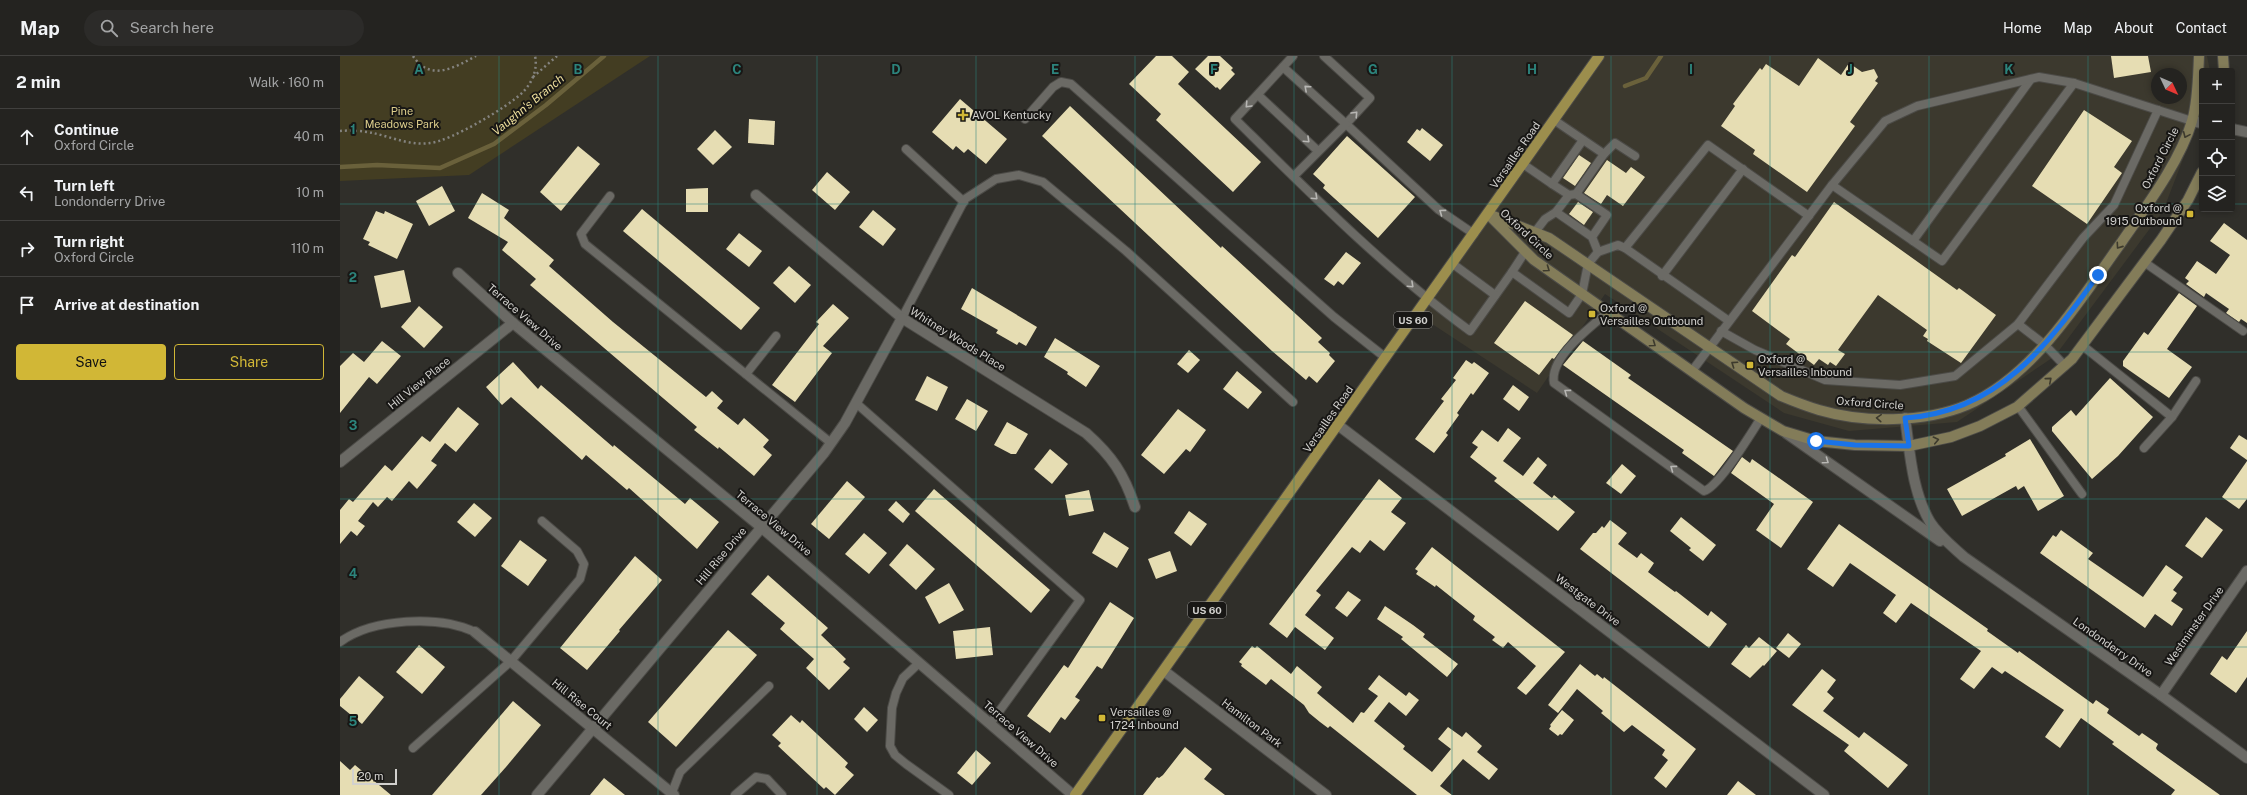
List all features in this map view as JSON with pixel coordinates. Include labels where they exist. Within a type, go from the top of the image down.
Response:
[{"type":"main road","name":"Versailles Road","points":[[1074,795],[1164,671],[1599,56]]},
{"type":"street","name":"Oxford Circle","points":[[1488,214],[1549,238],[1781,396],[1813,408],[1846,416],[1905,418],[1926,417],[1967,405],[1991,392],[2016,372],[2045,345],[2067,318],[2157,193],[2197,122],[2199,56]]},
{"type":"street","points":[[2223,56],[2224,68]]},
{"type":"street","points":[[2235,130],[2247,132]]},
{"type":"street","name":"Oxford Circle","points":[[1488,214],[1534,260],[1692,371],[1761,418],[1783,431],[1816,441],[1855,445],[1909,446],[1951,437],[1980,426],[2018,406],[2065,366],[2083,346],[2144,262],[2188,200],[2200,176]]},
{"type":"street","name":"Whitney Woods Place","points":[[756,195],[902,318],[1086,433],[1106,451],[1119,468],[1129,487],[1135,507]]},
{"type":"street","name":"Terrace View Drive","points":[[458,273],[513,324],[761,527],[1074,795]]},
{"type":"street","name":"Hill Rise Drive","points":[[538,795],[831,443],[856,403],[902,318]]},
{"type":"street","name":"Hill View Place","points":[[340,462],[513,324]]},
{"type":"street","name":"Londonderry Drive","points":[[1905,418],[1914,479],[1921,503],[1930,522],[1942,538],[1964,557]]},
{"type":"street","name":"Westgate Drive","points":[[1338,425],[1824,795]]},
{"type":"street","name":"Londonderry Drive","points":[[1783,431],[2161,695],[2247,758]]},
{"type":"street","name":"Westminster Drive","points":[[2161,695],[2247,571]]},
{"type":"street","name":"Hill Rise Court","points":[[475,632],[672,795]]},
{"type":"street","name":"Hamilton Park","points":[[1164,671],[1326,795]]},
{"type":"lane","points":[[1293,56],[1235,119],[1427,300],[1470,331],[1525,252]]},
{"type":"lane","points":[[1294,176],[1370,98],[1324,56]]},
{"type":"lane","points":[[1283,67],[1439,210],[1474,234]]},
{"type":"lane","points":[[1692,371],[1808,216],[1885,121],[1917,106],[2039,77],[2074,83],[2197,122]]},
{"type":"lane","points":[[1913,241],[2031,79]]},
{"type":"lane","points":[[1025,119],[1053,87],[1061,82],[1071,84],[1334,317],[1386,358]]},
{"type":"lane","points":[[1832,185],[1942,261],[2074,83]]},
{"type":"lane","points":[[1258,94],[1318,151]]},
{"type":"lane","points":[[1721,331],[1755,350],[1826,380],[1900,385],[1955,376],[2018,324],[2083,238],[2114,205],[2158,110]]},
{"type":"lane","points":[[1554,120],[1604,154]]},
{"type":"lane","points":[[1552,184],[1583,140]]},
{"type":"lane","points":[[1535,232],[1545,218],[1556,212],[1572,194],[1614,143],[1635,156]]},
{"type":"lane","points":[[1624,248],[1708,145],[1808,216]]},
{"type":"lane","points":[[906,149],[964,202]]},
{"type":"lane","points":[[1523,164],[1552,184],[1607,215],[1592,237]]},
{"type":"lane","points":[[1662,276],[1743,169]]},
{"type":"lane","points":[[902,318],[964,202],[996,178],[1019,175],[1043,182],[1126,251],[1293,402]]},
{"type":"lane","points":[[610,196],[581,234],[585,244],[831,443]]},
{"type":"lane","points":[[1556,212],[1592,237],[1598,252]]},
{"type":"lane","points":[[1512,272],[1569,313],[1582,294],[1588,264],[1598,252],[1618,245],[1729,321]]},
{"type":"lane","points":[[2144,262],[2243,331]]},
{"type":"lane","points":[[1453,264],[1495,295]]},
{"type":"lane","points":[[1608,312],[1572,343],[1558,364],[1554,375],[1554,383],[1704,491],[1709,490],[1721,477],[1761,418]]},
{"type":"lane","points":[[2018,324],[2045,345],[2065,366]]},
{"type":"lane","points":[[746,374],[776,336]]},
{"type":"lane","points":[[2083,346],[2172,417]]},
{"type":"lane","points":[[2144,448],[2172,417],[2196,381]]},
{"type":"lane","points":[[856,403],[1080,600],[990,724]]},
{"type":"lane","points":[[2018,406],[2082,494]]},
{"type":"lane","points":[[413,748],[511,661],[580,579],[584,564],[577,551],[542,521]]},
{"type":"lane","points":[[340,642],[362,629],[392,624],[440,621],[461,625],[475,632]]},
{"type":"lane","points":[[920,663],[903,678],[896,692],[890,728],[890,746],[895,755],[949,795]]},
{"type":"lane","points":[[672,795],[680,772],[770,686]]},
{"type":"lane","points":[[735,795],[756,777],[767,779],[782,795]]},
{"type":"path","points":[[413,56],[426,70],[440,72],[476,56]]},
{"type":"path","points":[[340,127],[340,131],[372,133],[387,138],[430,144],[462,132],[493,114],[523,92],[535,70],[535,56]]},
{"type":"path","points":[[531,79],[557,56]]},
{"type":"shaded area","points":[[1599,56],[2207,56],[2209,68],[2199,68],[2199,118],[2163,211],[2055,356],[1957,422],[1849,431],[1784,413],[1605,294],[1537,393],[1417,314]]},
{"type":"green space","name":"Pine Meadows Park","points":[[340,56],[650,56],[469,175],[340,181]]},
{"type":"building","points":[[1156,56],[1172,56],[1189,72],[1178,84],[1261,162],[1233,192],[1156,120],[1161,114],[1129,84]]},
{"type":"building","points":[[1208,56],[1220,56],[1233,68],[1231,70],[1235,74],[1220,90],[1195,69]]},
{"type":"building","points":[[2111,56],[2148,56],[2151,72],[2114,78]]},
{"type":"building","points":[[1818,58],[1841,75],[1849,63],[1862,72],[1874,69],[1878,77],[1875,81],[1878,83],[1850,122],[1855,126],[1807,192],[1753,154],[1755,150],[1721,126],[1735,106],[1733,104],[1760,68],[1762,70],[1766,64],[1799,86]]},
{"type":"building","name":"AVOL Kentucky","points":[[960,99],[1007,139],[986,164],[968,149],[964,153],[956,146],[953,150],[932,132]]},
{"type":"building","points":[[1070,106],[1221,248],[1222,246],[1322,338],[1318,342],[1330,353],[1329,355],[1335,361],[1317,383],[1309,376],[1306,380],[1272,351],[1042,136]]},
{"type":"building","points":[[2084,110],[2132,141],[2114,167],[2122,173],[2087,224],[2032,186]]},
{"type":"building","points":[[749,119],[775,121],[774,145],[748,143]]},
{"type":"building","points":[[1422,128],[1443,145],[1430,161],[1407,142],[1417,129],[1420,131]]},
{"type":"building","points":[[715,130],[732,147],[713,165],[697,149]]},
{"type":"building","points":[[1347,136],[1415,197],[1378,238],[1323,188],[1325,185],[1313,174]]},
{"type":"building","points":[[578,146],[600,164],[561,211],[540,192]]},
{"type":"building","points":[[1579,155],[1591,163],[1575,186],[1563,178]]},
{"type":"building","points":[[1607,160],[1626,173],[1631,167],[1645,177],[1623,206],[1607,195],[1601,204],[1584,193]]},
{"type":"building","points":[[827,172],[850,192],[835,210],[812,190]]},
{"type":"building","points":[[442,186],[455,211],[429,226],[416,201]]},
{"type":"building","points":[[708,188],[708,212],[686,212],[686,189]]},
{"type":"building","points":[[482,193],[509,210],[504,218],[554,260],[549,266],[613,322],[706,397],[712,391],[723,401],[717,408],[738,425],[744,418],[769,440],[763,447],[772,455],[754,476],[719,447],[718,449],[694,430],[697,427],[530,285],[536,279],[502,250],[508,242],[468,218]]},
{"type":"building","points":[[1578,202],[1593,212],[1584,225],[1569,214]]},
{"type":"building","points":[[1834,202],[1957,290],[1959,288],[1996,315],[1961,363],[1927,341],[1928,339],[1923,336],[1927,330],[1878,295],[1838,350],[1845,354],[1836,366],[1830,362],[1828,365],[1819,359],[1814,365],[1786,344],[1790,339],[1752,311],[1792,255],[1795,257]]},
{"type":"building","points":[[642,209],[760,308],[741,330],[623,231]]},
{"type":"building","points":[[873,210],[896,229],[883,246],[859,227]]},
{"type":"building","points":[[376,211],[384,214],[385,211],[413,224],[397,259],[368,245],[370,242],[363,239]]},
{"type":"building","points":[[2224,223],[2247,240],[2247,323],[2241,319],[2239,322],[2226,313],[2229,309],[2206,293],[2204,297],[2186,284],[2189,281],[2185,278],[2197,261],[2216,274],[2230,255],[2210,241]]},
{"type":"building","points":[[739,233],[762,251],[749,267],[726,249]]},
{"type":"building","points":[[1346,252],[1361,263],[1343,285],[1338,281],[1334,286],[1324,279]]},
{"type":"building","points":[[789,266],[811,285],[795,303],[773,283]]},
{"type":"building","points":[[404,270],[411,302],[381,308],[374,276]]},
{"type":"building","points":[[972,288],[1037,327],[1026,346],[1019,342],[1017,345],[996,333],[998,330],[961,309]]},
{"type":"building","points":[[2179,293],[2197,306],[2167,349],[2192,367],[2169,398],[2123,366],[2123,361],[2144,332],[2148,335]]},
{"type":"building","points":[[1525,301],[1573,335],[1539,375],[1494,343]]},
{"type":"building","points":[[833,304],[849,318],[823,346],[832,353],[795,402],[772,385],[819,324],[816,322]]},
{"type":"building","points":[[419,306],[443,327],[424,348],[401,327]]},
{"type":"building","points":[[1055,338],[1100,366],[1086,387],[1067,374],[1068,372],[1044,357]]},
{"type":"building","points":[[382,341],[401,356],[377,384],[369,377],[340,413],[340,366],[353,353],[364,362]]},
{"type":"building","points":[[1583,341],[1631,375],[1628,378],[1733,451],[1714,476],[1682,453],[1684,450],[1563,365]]},
{"type":"building","points":[[1189,350],[1200,360],[1188,373],[1177,364]]},
{"type":"building","points":[[1466,360],[1472,364],[1474,362],[1489,373],[1473,395],[1471,393],[1457,413],[1459,415],[1446,433],[1448,435],[1434,453],[1415,439],[1444,401],[1441,399],[1456,380],[1453,378]]},
{"type":"building","points":[[513,362],[538,389],[541,385],[613,447],[614,445],[685,504],[690,498],[719,522],[697,549],[629,488],[627,490],[586,455],[582,460],[511,397],[502,405],[486,387]]},
{"type":"building","points":[[1237,371],[1262,392],[1248,409],[1223,389]]},
{"type":"building","points":[[927,376],[948,387],[937,411],[915,400]]},
{"type":"building","points":[[2110,378],[2153,417],[2118,456],[2092,479],[2052,431],[2052,427],[2071,410],[2076,416]]},
{"type":"building","points":[[1513,385],[1529,397],[1519,411],[1503,399]]},
{"type":"building","points":[[967,399],[988,411],[976,431],[955,419]]},
{"type":"building","points":[[458,407],[479,424],[456,452],[445,443],[431,461],[437,465],[417,489],[409,481],[392,501],[387,497],[378,507],[373,502],[358,521],[365,526],[357,536],[351,531],[340,544],[340,510],[349,499],[353,502],[385,465],[392,471],[422,436],[430,442]]},
{"type":"building","points":[[1178,409],[1206,430],[1190,452],[1186,449],[1164,474],[1141,455]]},
{"type":"building","points":[[1007,422],[1028,434],[1016,454],[1011,454],[994,445]]},
{"type":"building","points":[[1508,428],[1521,438],[1503,461],[1523,476],[1538,457],[1547,465],[1533,483],[1552,498],[1554,495],[1575,512],[1558,531],[1494,481],[1497,478],[1470,457],[1478,447],[1472,443],[1482,430],[1498,442]]},
{"type":"building","points":[[2239,435],[2247,440],[2247,460],[2230,448]]},
{"type":"building","points":[[2030,439],[2064,496],[2038,511],[2024,486],[2018,490],[2016,486],[1962,516],[1947,489],[2006,456],[2005,454]]},
{"type":"building","points":[[1050,449],[1068,464],[1052,484],[1034,469]]},
{"type":"building","points":[[1742,457],[1750,463],[1752,459],[1813,502],[1781,548],[1756,530],[1774,504],[1731,473]]},
{"type":"building","points":[[2247,461],[2247,499],[2239,509],[2222,497]]},
{"type":"building","points":[[1622,464],[1636,476],[1621,494],[1606,483]]},
{"type":"building","points":[[1379,479],[1402,498],[1391,512],[1406,523],[1384,551],[1370,540],[1360,553],[1352,547],[1316,591],[1321,595],[1305,615],[1334,638],[1325,650],[1295,627],[1287,638],[1269,624]]},
{"type":"building","points":[[847,481],[865,497],[829,539],[811,524]]},
{"type":"building","points":[[934,489],[1050,590],[1031,613],[915,511]]},
{"type":"building","points":[[1089,490],[1094,511],[1069,516],[1065,495]]},
{"type":"building","points":[[896,501],[910,514],[903,523],[888,510]]},
{"type":"building","points":[[474,503],[492,518],[475,537],[457,522]]},
{"type":"building","points":[[1189,511],[1207,524],[1191,546],[1174,533]]},
{"type":"building","points":[[1681,517],[1716,545],[1703,561],[1689,550],[1691,548],[1670,531]]},
{"type":"building","points":[[2206,517],[2223,530],[2202,558],[2185,546]]},
{"type":"building","points":[[1610,520],[1627,533],[1618,544],[1637,558],[1641,553],[1654,563],[1648,572],[1675,592],[1676,591],[1708,616],[1711,611],[1727,624],[1709,648],[1580,549],[1593,533],[1596,533],[1602,526],[1604,528]]},
{"type":"building","points":[[1839,524],[1988,629],[1987,631],[2018,653],[2019,651],[2093,704],[2096,700],[2109,709],[2107,713],[2139,736],[2142,733],[2158,744],[2156,748],[2157,750],[2220,795],[2171,795],[2175,790],[2112,744],[2114,742],[2081,718],[2060,748],[2045,737],[2064,710],[2005,671],[2002,674],[1992,667],[1974,689],[1960,679],[1981,651],[1911,603],[1896,623],[1883,613],[1896,595],[1850,563],[1833,587],[1807,569]]},
{"type":"building","points":[[2061,530],[2093,553],[2088,559],[2143,597],[2166,565],[2183,577],[2173,590],[2177,593],[2171,601],[2183,609],[2172,626],[2155,614],[2145,628],[2040,553],[2053,535],[2056,537]]},
{"type":"building","points":[[1104,532],[1129,548],[1117,568],[1092,553]]},
{"type":"building","points":[[864,533],[887,553],[869,574],[845,554]]},
{"type":"building","points":[[520,540],[547,560],[528,586],[501,566]]},
{"type":"building","points":[[907,544],[935,569],[916,590],[889,565]]},
{"type":"building","points":[[1432,547],[1565,652],[1526,695],[1517,688],[1536,666],[1508,642],[1503,648],[1492,640],[1495,637],[1473,620],[1475,616],[1436,585],[1435,587],[1416,574],[1418,571],[1415,569]]},
{"type":"building","points":[[1170,551],[1177,571],[1156,579],[1148,559]]},
{"type":"building","points":[[635,556],[662,580],[587,670],[560,648]]},
{"type":"building","points":[[768,575],[828,628],[821,635],[846,659],[843,662],[850,668],[829,690],[806,668],[814,659],[780,629],[785,623],[751,594]]},
{"type":"building","points":[[949,583],[964,610],[939,624],[925,597]]},
{"type":"building","points":[[1348,591],[1361,600],[1347,617],[1335,608]]},
{"type":"building","points":[[1110,602],[1134,618],[1102,669],[1097,666],[1075,697],[1080,700],[1065,720],[1061,717],[1050,733],[1027,716],[1064,665],[1068,668]]},
{"type":"building","points":[[1385,606],[1425,634],[1423,637],[1458,664],[1447,677],[1401,639],[1403,637],[1377,619]]},
{"type":"building","points":[[990,627],[993,655],[956,659],[953,631]]},
{"type":"building","points":[[728,630],[757,655],[676,747],[648,722]]},
{"type":"building","points":[[2247,631],[2247,677],[2236,693],[2210,674],[2222,656],[2227,660]]},
{"type":"building","points":[[1788,633],[1801,644],[1789,658],[1776,648]]},
{"type":"building","points":[[1759,637],[1777,651],[1764,666],[1763,665],[1750,678],[1731,664],[1746,645],[1749,648]]},
{"type":"building","points":[[419,645],[445,667],[422,694],[396,672]]},
{"type":"building","points":[[1252,646],[1255,648],[1257,646],[1291,674],[1297,666],[1322,687],[1317,693],[1353,723],[1361,712],[1364,713],[1378,696],[1368,689],[1379,675],[1406,696],[1409,692],[1419,700],[1406,716],[1389,702],[1374,721],[1405,746],[1403,749],[1432,772],[1451,749],[1438,739],[1448,727],[1462,737],[1466,732],[1482,746],[1477,752],[1498,769],[1489,780],[1463,759],[1440,786],[1452,795],[1417,795],[1330,726],[1328,728],[1320,722],[1309,713],[1304,705],[1271,679],[1266,685],[1241,666],[1242,664],[1239,662]]},
{"type":"building","points":[[1580,664],[1595,676],[1597,674],[1603,679],[1604,677],[1696,749],[1666,788],[1654,778],[1668,760],[1662,755],[1665,750],[1632,725],[1624,732],[1601,713],[1603,711],[1577,689],[1558,713],[1548,705]]},
{"type":"building","points":[[1822,669],[1836,680],[1827,692],[1834,698],[1823,711],[1859,738],[1864,732],[1908,765],[1888,788],[1844,751],[1849,745],[1792,705]]},
{"type":"building","points":[[359,676],[384,697],[362,724],[340,706],[340,699]]},
{"type":"building","points":[[513,701],[541,725],[506,767],[481,795],[432,795]]},
{"type":"building","points":[[864,707],[878,720],[867,732],[854,719]]},
{"type":"building","points":[[1562,710],[1574,720],[1562,735],[1560,734],[1558,736],[1549,729],[1551,726],[1550,725]]},
{"type":"building","points":[[791,715],[800,723],[802,720],[848,763],[845,767],[854,775],[835,795],[826,787],[824,789],[778,746],[781,743],[772,735]]},
{"type":"building","points":[[1185,747],[1212,769],[1204,779],[1225,795],[1143,795],[1157,777],[1159,778],[1163,775]]},
{"type":"building","points":[[976,750],[991,763],[972,785],[957,773]]},
{"type":"building","points":[[340,761],[350,770],[355,765],[391,795],[340,795]]},
{"type":"building","points":[[604,778],[625,795],[590,795]]},
{"type":"building","points":[[1738,781],[1756,795],[1727,795]]},
{"type":"waterway","name":"Vaughn's Branch","points":[[340,167],[377,165],[440,168],[494,144],[546,105],[604,56]]},
{"type":"waterway","name":"Vaughn's Branch","points":[[1625,86],[1646,78],[1661,56]]},
{"type":"place","name":"AVOL Kentucky","points":[[963,115]]},
{"type":"place","name":"Oxford @ 1915 Outbound","points":[[2190,214]]},
{"type":"place","name":"Oxford @ Versailles Outbound","points":[[1592,314]]},
{"type":"place","name":"Oxford @ Versailles Inbound","points":[[1750,365]]},
{"type":"place","name":"Versailles @ 1724 Inbound","points":[[1102,718]]},
{"type":"route","points":[[1816,441],[1855,445],[1909,446],[1905,418],[1926,417],[1967,405],[1991,392],[2016,372],[2045,345],[2067,318],[2098,275]]}]
